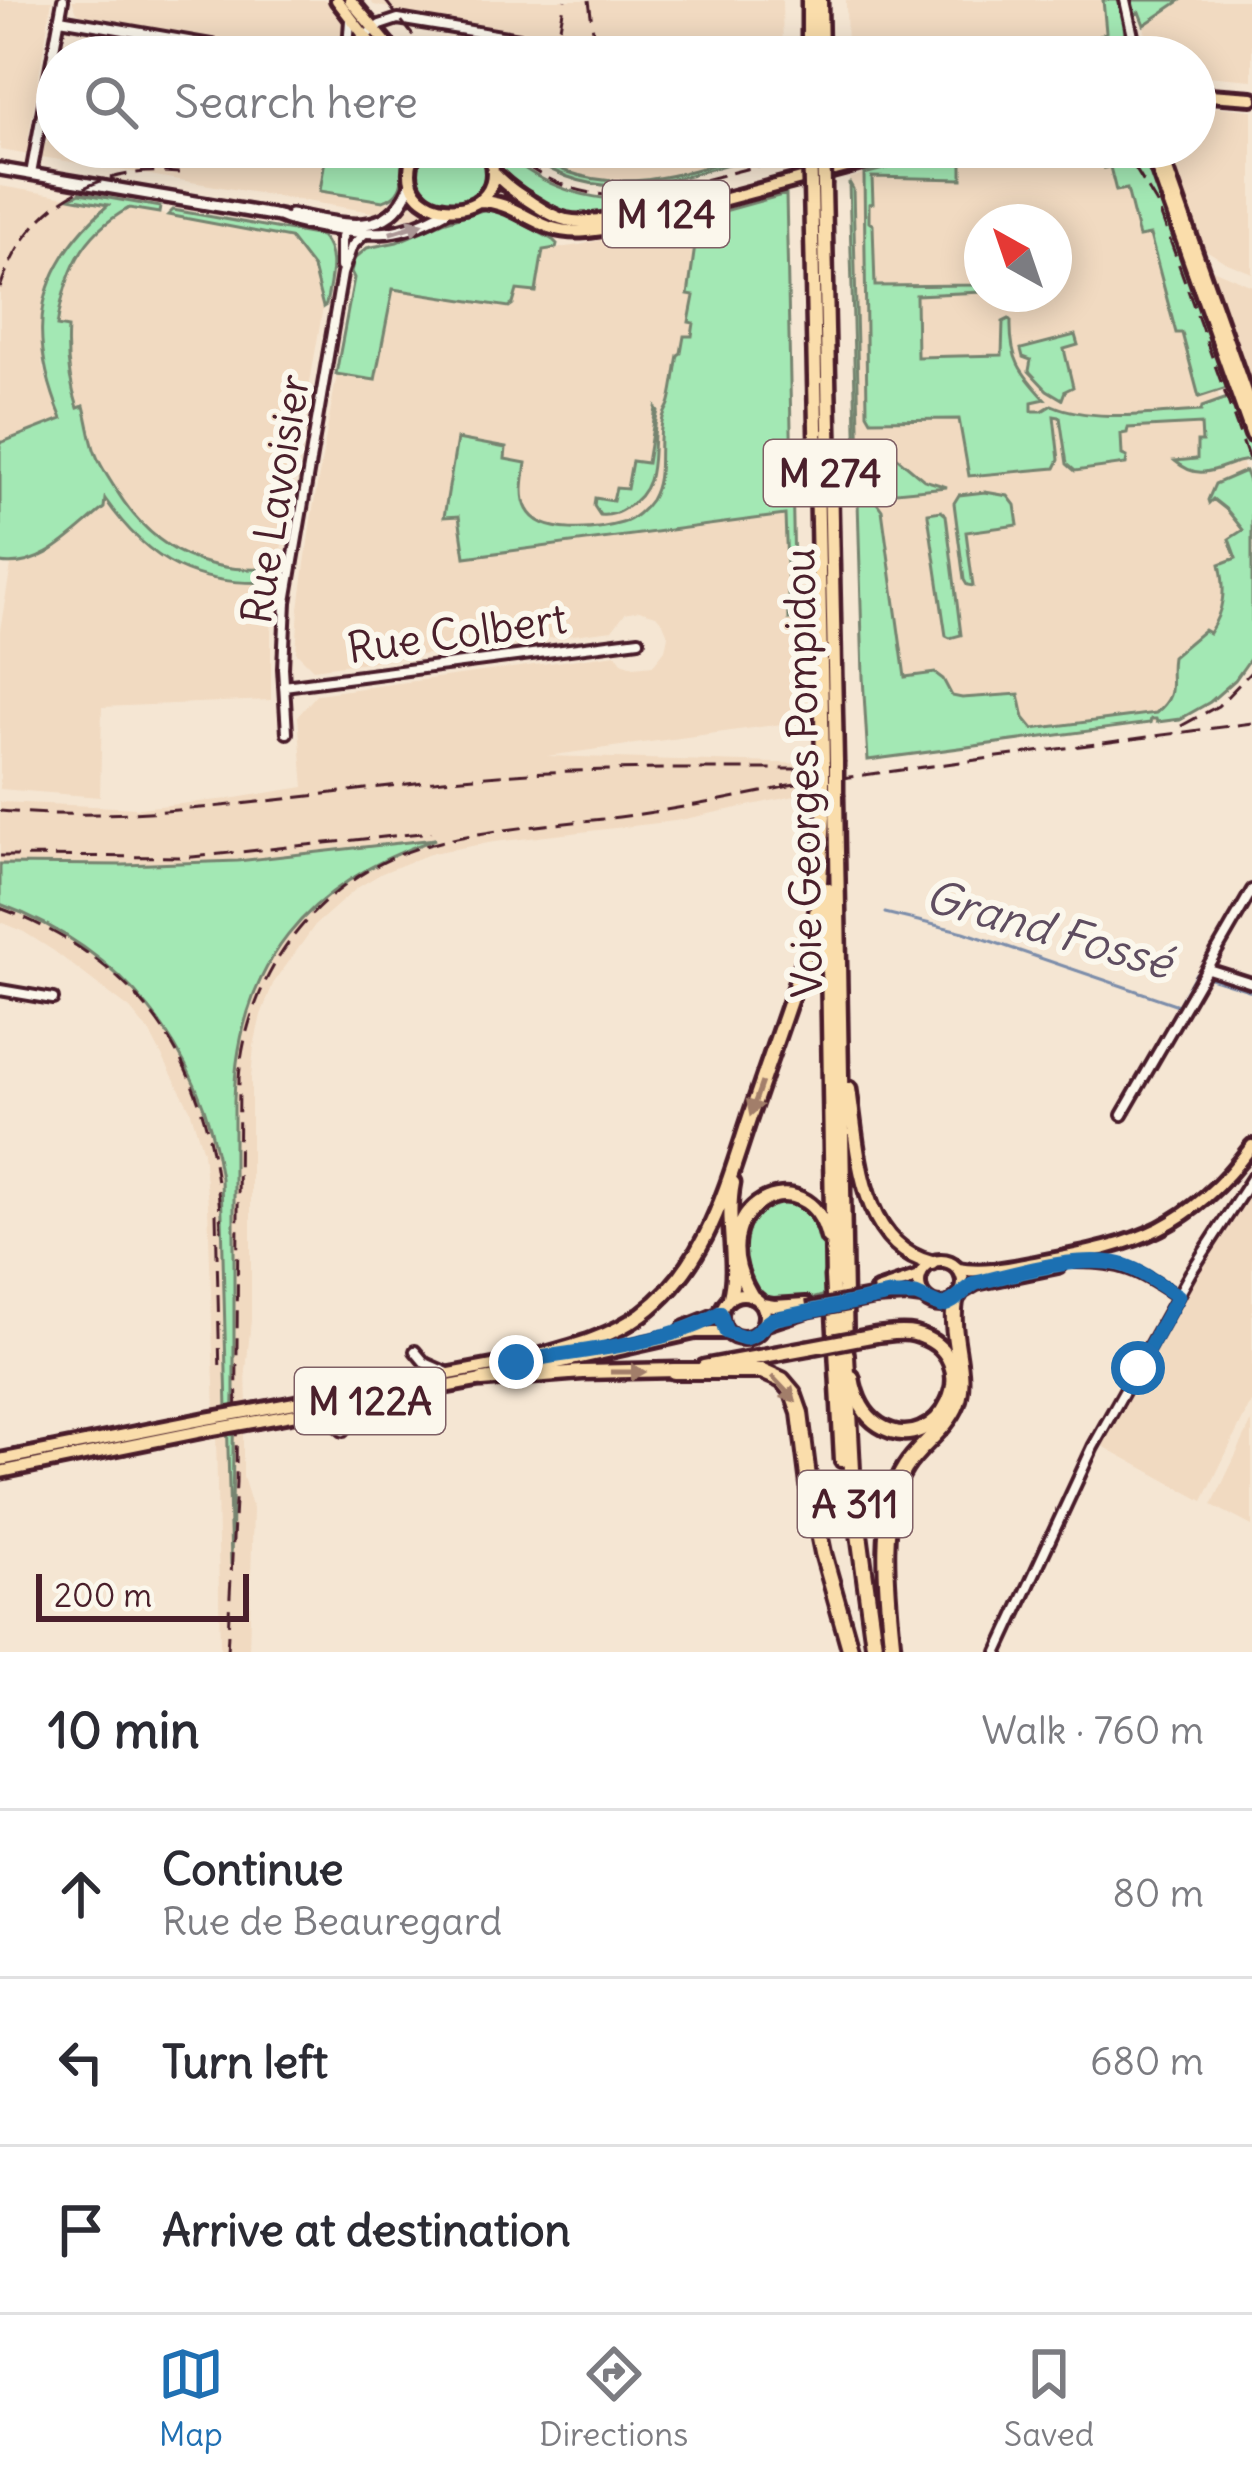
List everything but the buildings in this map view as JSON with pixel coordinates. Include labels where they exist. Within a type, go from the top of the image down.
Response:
[{"type":"highway","points":[[809,0],[809,36]]},
{"type":"highway","points":[[820,0],[821,36]]},
{"type":"highway","name":"Voie Georges Pompidou","points":[[814,168],[818,185]]},
{"type":"highway","name":"Voie Georges Pompidou","points":[[820,168],[829,762],[847,1327]]},
{"type":"highway","name":"Voie Georges Pompidou","points":[[830,797],[824,816],[833,1284]]},
{"type":"highway","points":[[522,1361],[589,1342],[643,1313],[672,1286],[709,1232],[816,918],[824,816]]},
{"type":"highway","points":[[841,1040],[857,1146],[874,1216],[910,1255],[932,1263]]},
{"type":"highway","points":[[730,1297],[730,1200],[744,1135]]},
{"type":"highway","points":[[757,1300],[743,1281],[737,1258],[738,1232],[749,1210],[774,1197],[796,1198],[817,1210],[826,1228],[833,1284]]},
{"type":"highway","name":"M 274","points":[[833,1284],[842,1460]]},
{"type":"highway","points":[[892,1652],[888,1565],[892,1499],[904,1468],[956,1406],[961,1387],[952,1328],[958,1296]]},
{"type":"highway","name":"M 274","points":[[846,1355],[847,1327]]},
{"type":"highway","name":"M 122A","points":[[482,1380],[674,1371],[807,1348],[876,1335],[914,1334],[932,1342],[952,1368],[953,1390],[943,1413],[912,1432],[896,1433],[873,1421],[857,1399],[852,1382],[847,1327]]},
{"type":"highway","name":"A 311","points":[[846,1355],[853,1489],[870,1652]]},
{"type":"highway","points":[[674,1371],[762,1371],[782,1380],[793,1393],[823,1553],[851,1652]]},
{"type":"highway","name":"A 311","points":[[842,1460],[853,1569],[870,1652]]},
{"type":"main road","points":[[337,0],[364,36]]},
{"type":"main road","points":[[350,0],[366,36]]},
{"type":"main road","points":[[1216,92],[1252,95]]},
{"type":"main road","points":[[411,168],[412,181],[424,201],[446,211],[478,201],[489,188],[493,168]]},
{"type":"main road","name":"M 124","points":[[493,172],[503,184],[557,217],[589,221],[813,168]]},
{"type":"main road","name":"M 124","points":[[478,201],[500,202],[560,230],[590,232],[841,168]]},
{"type":"main road","points":[[1157,168],[1252,435]]},
{"type":"main road","points":[[1167,168],[1252,412]]},
{"type":"main road","points":[[874,1294],[907,1294],[934,1305],[948,1305],[987,1281],[1137,1245],[1180,1222],[1217,1193],[1252,1150]]},
{"type":"main road","points":[[806,1307],[740,1293],[730,1297],[720,1313],[726,1332],[751,1337],[764,1324],[806,1307],[874,1294],[919,1277],[932,1263],[944,1261],[958,1269],[981,1272],[1101,1250],[1140,1238],[1195,1206],[1252,1150]]},
{"type":"main road","points":[[958,1269],[963,1280],[958,1296]]},
{"type":"main road","points":[[919,1277],[922,1297]]},
{"type":"main road","points":[[757,1300],[764,1324]]},
{"type":"main road","name":"M 122A","points":[[0,1460],[593,1350],[684,1329],[720,1313]]},
{"type":"main road","name":"M 122A","points":[[257,1415],[354,1404],[695,1332],[726,1332]]},
{"type":"main road","name":"M 122A","points":[[0,1472],[206,1425]]},
{"type":"street","points":[[57,36],[63,0]]},
{"type":"street","points":[[1125,0],[1133,36]]},
{"type":"street","points":[[60,19],[159,36]]},
{"type":"street","points":[[349,36],[350,20]]},
{"type":"street","points":[[373,36],[386,22],[408,20],[504,36]]},
{"type":"street","points":[[31,174],[36,147]]},
{"type":"street","points":[[0,169],[343,231],[365,230],[396,210],[412,181]]},
{"type":"street","points":[[279,216],[391,233],[446,211]]},
{"type":"street","name":"Rue Lavoisier","points":[[342,274],[352,246],[365,230]]},
{"type":"street","name":"Rue Lavoisier","points":[[286,733],[286,602],[342,274],[343,231]]},
{"type":"street","name":"Rue Colbert","points":[[284,686],[639,640]]},
{"type":"street","points":[[1122,1115],[1252,890]]},
{"type":"street","points":[[1207,969],[1252,983]]},
{"type":"street","points":[[0,991],[52,1000]]},
{"type":"street","points":[[998,1652],[1093,1447],[1206,1246],[1252,1178]]},
{"type":"street","points":[[1077,1262],[1121,1265],[1178,1296]]},
{"type":"street","points":[[400,1384],[415,1369],[415,1351],[425,1363],[452,1375]]},
{"type":"street","points":[[320,1410],[343,1431],[354,1404]]},
{"type":"shaded area","points":[[0,0],[52,0],[46,36],[36,36],[36,94],[28,141],[36,142],[36,156],[0,150]]},
{"type":"shaded area","points":[[72,0],[331,0],[346,33],[194,36],[88,18],[77,12]]},
{"type":"shaded area","points":[[369,0],[782,0],[783,36],[551,36],[399,14]]},
{"type":"shaded area","points":[[846,0],[1103,0],[1106,32],[1100,36],[847,36]]},
{"type":"shaded area","points":[[1181,0],[1252,0],[1252,80],[1216,77],[1216,36],[1146,36],[1144,25]]},
{"type":"shaded area","points":[[1216,107],[1252,110],[1252,273],[1203,248],[1173,168],[1216,168]]},
{"type":"shaded area","points":[[108,168],[394,168],[384,201],[431,208],[419,220]]},
{"type":"shaded area","points":[[560,168],[701,168],[652,180],[618,182]]},
{"type":"shaded area","points":[[888,168],[1117,168],[1157,222],[1252,490],[1252,656],[1219,695],[1180,719],[868,760],[849,178]]},
{"type":"shaded area","points":[[0,186],[109,204],[84,226],[61,259],[44,306],[41,341],[50,391],[118,519],[137,540],[195,576],[244,584],[276,582],[271,700],[102,707],[100,797],[0,789],[0,630],[11,566],[0,563]]},
{"type":"shaded area","points":[[767,199],[789,618],[795,618],[797,722],[547,756],[810,764],[809,793],[675,821],[432,853],[357,888],[315,925],[273,984],[254,1046],[247,1407],[215,1413],[208,1204],[203,1152],[190,1109],[150,1033],[130,1009],[54,951],[0,922],[0,802],[139,808],[304,787],[298,716],[317,694],[616,654],[634,667],[653,665],[665,650],[668,635],[656,615],[639,610],[625,613],[612,630],[313,669],[296,652],[311,520],[355,273],[397,242],[551,249]]},
{"type":"shaded area","points":[[129,208],[290,238],[313,268],[323,307],[278,568],[209,565],[169,547],[137,521],[95,453],[84,407],[78,408],[72,389],[68,329],[56,326],[58,309],[63,287],[89,241]]},
{"type":"shaded area","points":[[1210,268],[1252,286],[1252,386]]},
{"type":"shaded area","points":[[1252,1188],[1252,1400],[1203,1501],[1101,1445],[1138,1381],[1151,1372],[1148,1364],[1162,1339],[1159,1336],[1195,1272]]},
{"type":"shaded area","points":[[1252,1421],[1252,1526],[1212,1505]]},
{"type":"shaded area","points":[[243,1428],[243,1477],[253,1509],[249,1652],[220,1652],[216,1432]]},
{"type":"green space","points":[[1103,0],[1181,0],[1144,25],[1139,12],[1124,21],[1125,36],[1100,36],[1106,32]]},
{"type":"green space","points":[[324,168],[404,168],[397,192],[383,201],[320,191]]},
{"type":"green space","points":[[501,168],[524,168],[577,193],[632,200],[680,198],[573,217],[510,180]]},
{"type":"green space","points":[[714,168],[651,183],[617,186],[584,182],[551,170],[628,181]]},
{"type":"green space","points":[[888,168],[962,168],[962,179],[872,177],[869,222],[873,225],[875,286],[964,285],[964,293],[916,295],[917,357],[1002,355],[1003,322],[1009,319],[1018,364],[1045,399],[1032,402],[1032,411],[1052,405],[1105,415],[1201,411],[1233,396],[1252,445],[1252,460],[1196,472],[1175,461],[1197,459],[1201,424],[1128,428],[1121,434],[1126,464],[1075,471],[1067,464],[1060,417],[1054,416],[1059,460],[1055,468],[969,476],[959,419],[871,420],[867,413],[864,174]]},
{"type":"green space","points":[[1110,168],[1152,168],[1230,384],[1227,388],[1199,397],[1150,235],[1139,237],[1127,189],[1116,191]]},
{"type":"green space","points":[[416,171],[487,171],[482,188],[469,199],[452,202],[434,199],[421,188]]},
{"type":"green space","points":[[849,182],[853,189],[860,467],[865,486],[882,510],[905,677],[935,673],[952,696],[962,698],[1019,694],[1024,718],[1033,729],[1156,713],[1171,693],[1172,657],[1204,630],[1209,633],[1218,616],[1223,583],[1220,564],[1236,558],[1229,539],[1243,530],[1227,510],[1208,500],[1215,484],[1245,471],[1252,490],[1252,656],[1235,680],[1210,702],[1180,719],[1151,719],[1150,723],[868,760]]},
{"type":"green space","points":[[80,193],[160,207],[159,213],[129,208],[98,231],[70,273],[60,307],[57,326],[68,328],[72,388],[78,408],[84,406],[100,462],[133,514],[167,545],[186,556],[229,568],[278,568],[276,582],[222,580],[178,567],[140,540],[105,499],[104,508],[43,555],[15,564],[0,563],[0,443],[62,419],[44,358],[44,303],[65,253],[108,205],[70,198]]},
{"type":"green space","points":[[786,194],[795,618],[789,619],[785,515],[465,557],[459,516],[444,517],[457,439],[506,448],[505,459],[526,463],[525,504],[544,524],[599,528],[626,522],[645,507],[658,480],[661,428],[678,355],[684,336],[692,336],[694,323],[689,322],[694,296],[688,295],[699,218]]},
{"type":"green space","points":[[486,209],[505,214],[557,244],[543,250],[536,292],[517,290],[509,307],[393,289],[375,380],[336,374],[354,259],[367,248],[397,242]]},
{"type":"green space","points":[[173,210],[321,236],[332,260],[326,305],[323,307],[313,268],[290,238],[168,215]]},
{"type":"green space","points":[[1075,335],[1078,345],[1064,349],[1073,387],[1062,399],[1029,371],[1031,360],[1023,357],[1021,349]]},
{"type":"green space","points":[[656,408],[646,488],[624,509],[600,515],[595,498],[613,501],[616,488],[627,489],[632,461],[647,463]]},
{"type":"green space","points":[[882,445],[924,480],[947,487],[886,493],[867,455],[873,446]]},
{"type":"green space","points":[[959,495],[1008,496],[1015,505],[1018,525],[966,532],[973,586],[964,580],[954,503]]},
{"type":"green space","points":[[941,511],[946,515],[961,635],[950,638],[928,515]]},
{"type":"green space","points":[[435,839],[350,880],[316,905],[288,935],[249,1008],[234,1101],[231,1565],[221,1178],[211,1131],[175,1046],[150,1009],[84,948],[0,904],[0,864],[238,861]]},
{"type":"green space","points":[[782,1200],[810,1213],[817,1224],[825,1250],[827,1295],[770,1302],[746,1278],[741,1252],[744,1228],[756,1212]]},
{"type":"waterway","name":"Grand Fossé","points":[[885,913],[964,932],[1178,1005],[1198,974]]},
{"type":"waterway","name":"Grand Fossé","points":[[1207,977],[1252,991]]},
{"type":"railway","points":[[385,0],[413,36]]},
{"type":"railway","points":[[560,27],[565,0]]},
{"type":"railway","points":[[589,0],[595,36]]},
{"type":"railway","points":[[530,168],[572,188],[610,196],[651,194],[749,168]]},
{"type":"railway","points":[[1135,168],[1157,204],[1252,468]]},
{"type":"railway","points":[[0,288],[28,235],[68,197],[119,176],[179,173]]},
{"type":"railway","points":[[1181,726],[1218,706],[1252,671]]},
{"type":"railway","points":[[782,786],[1252,723]]},
{"type":"railway","points":[[0,811],[170,811],[542,772],[807,769]]},
{"type":"railway","points":[[227,1652],[236,1483],[239,1078],[245,1038],[275,964],[324,903],[390,859],[428,845],[664,810],[799,784]]},
{"type":"railway","points":[[0,856],[192,857],[431,832]]},
{"type":"railway","points":[[0,908],[97,960],[134,994],[164,1032],[188,1075],[205,1123],[221,1231]]},
{"type":"railway","points":[[216,1213],[220,1375]]},
{"type":"route","points":[[516,1362],[650,1338],[720,1313],[726,1332],[744,1338],[773,1319],[889,1295],[916,1295],[934,1305],[948,1305],[976,1283],[1077,1262],[1104,1262],[1137,1271],[1178,1296],[1138,1368]]}]
